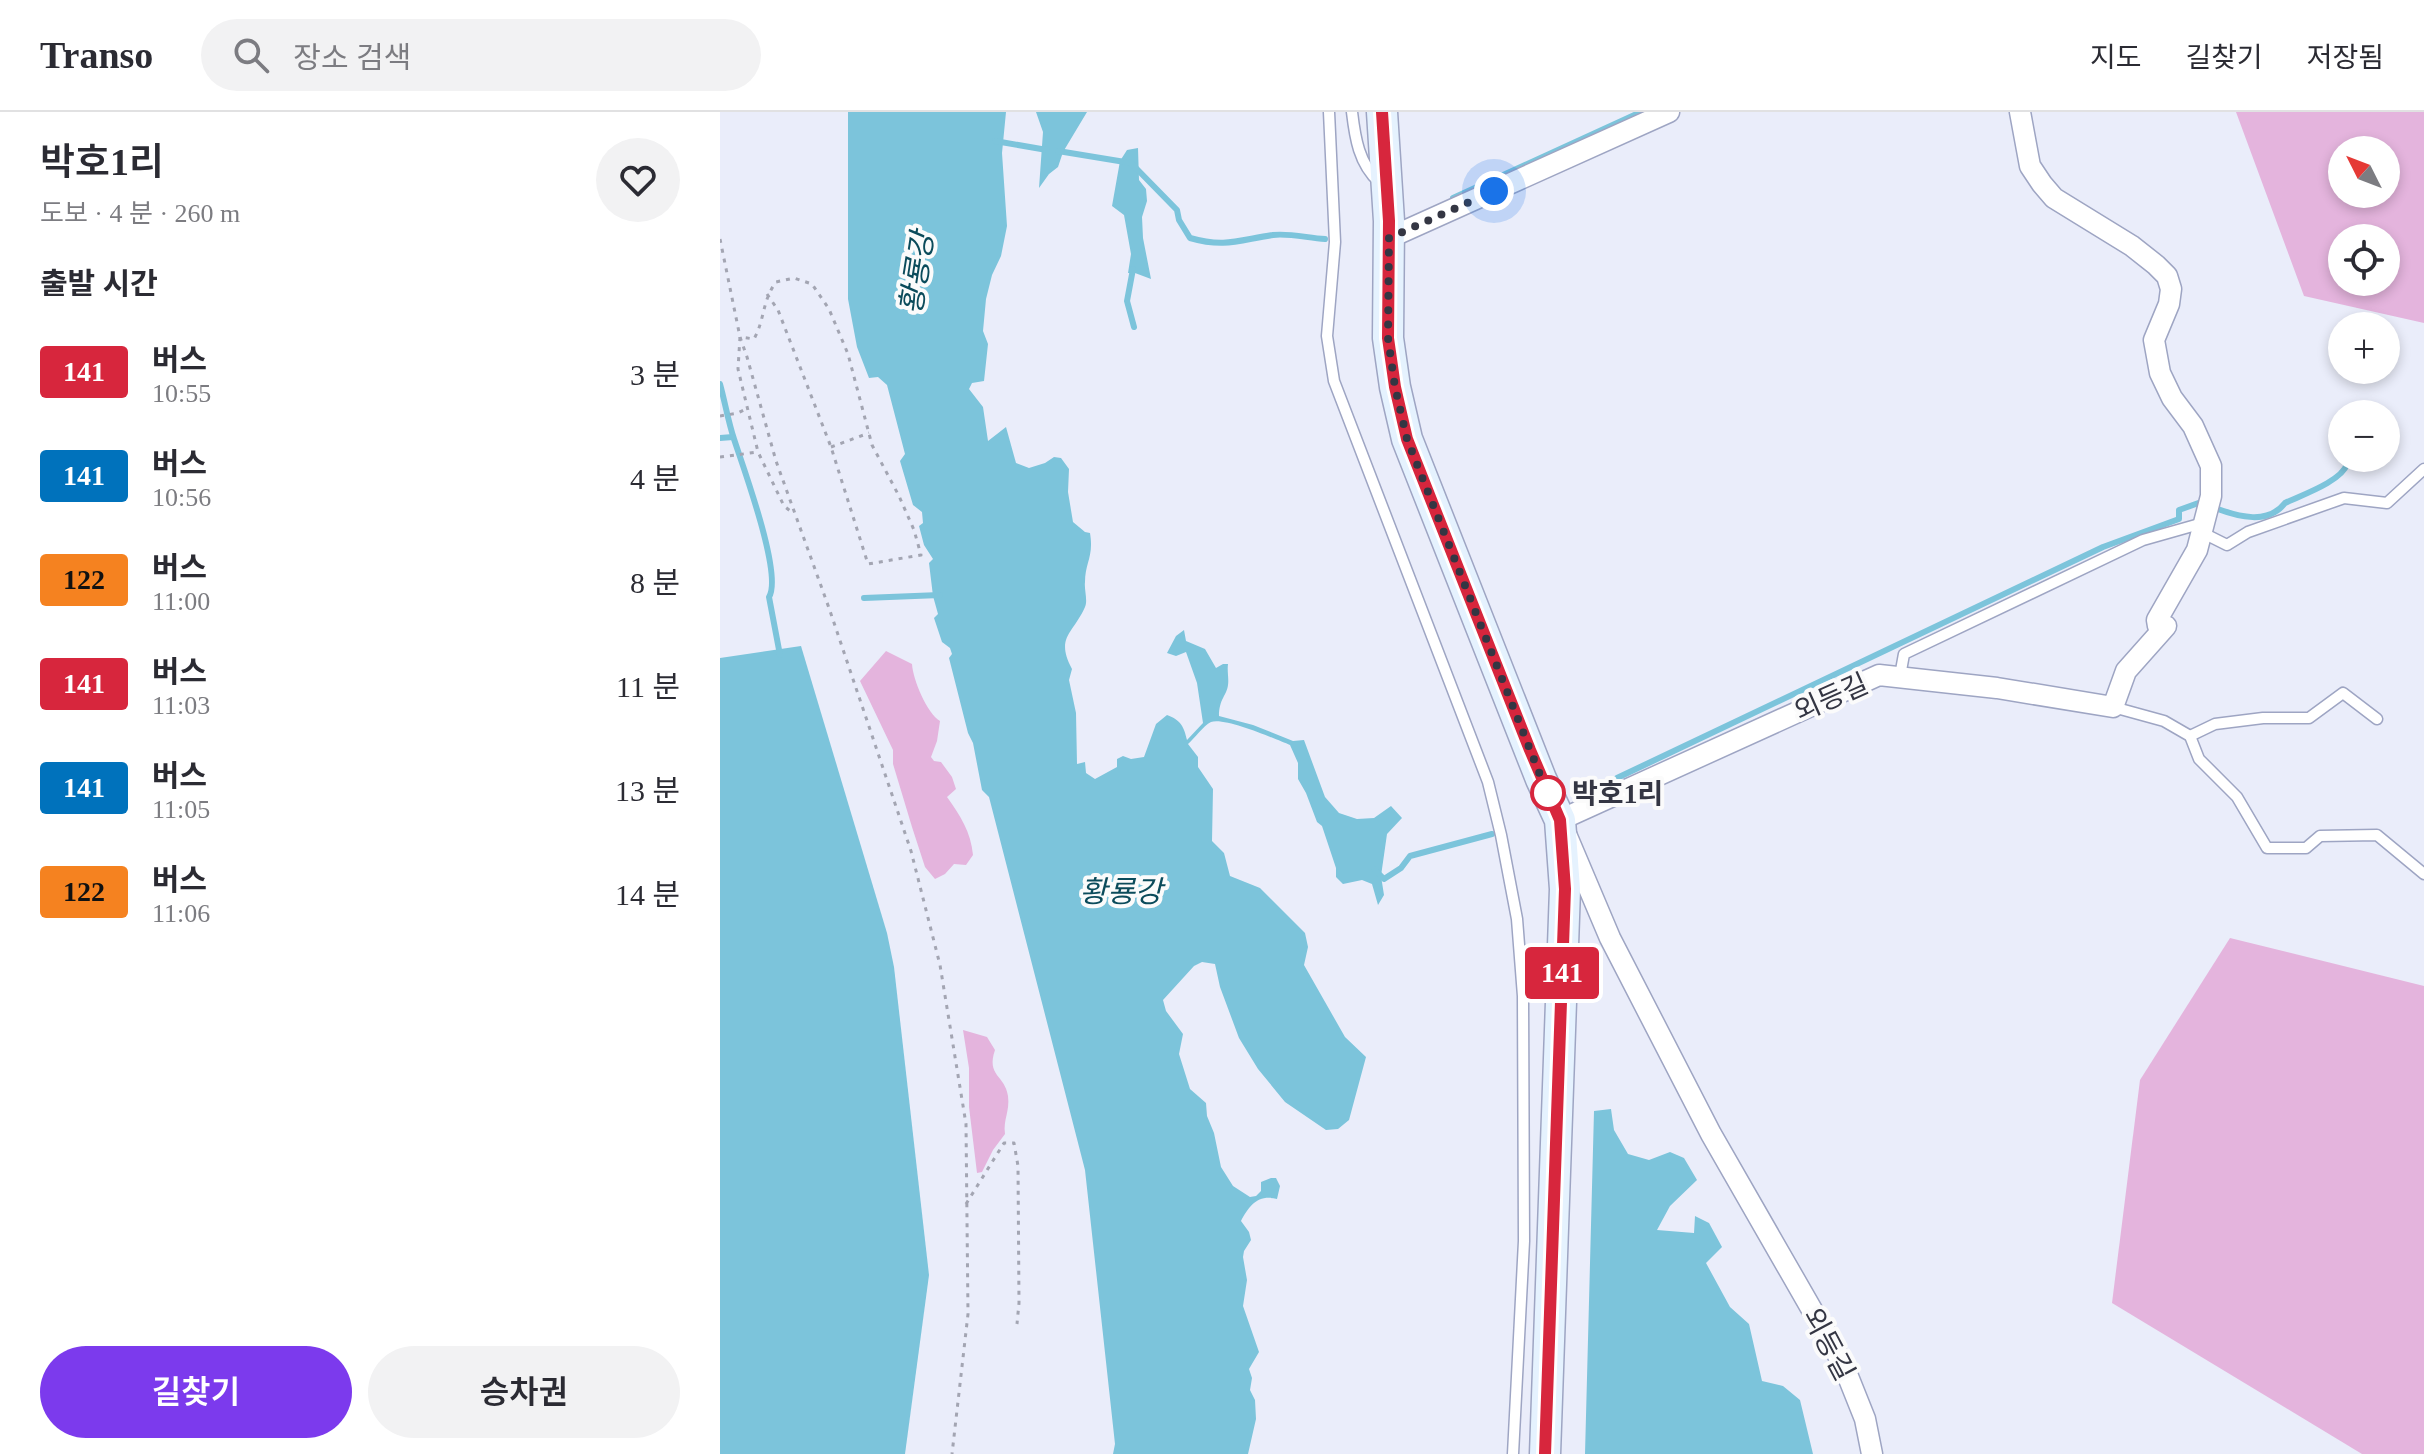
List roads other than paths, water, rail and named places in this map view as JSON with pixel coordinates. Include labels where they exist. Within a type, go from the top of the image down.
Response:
[{"type":"street","points":[[1382,112],[1389,238],[1388,338],[1407,439],[1560,820],[1565,889],[1545,1454]]},
{"type":"street","points":[[1389,238],[1669,112]]},
{"type":"street","points":[[2020,112],[2030,166],[2054,198],[2132,246],[2167,276],[2171,289],[2169,304],[2154,340],[2160,373],[2172,398],[2193,426],[2211,466],[2211,496],[2197,550],[2157,620],[2158,626],[2166,626],[2126,671],[2113,707]]},
{"type":"street","name":"외등길","points":[[1872,1454],[1865,1419],[1843,1364],[1711,1134],[1610,938],[1560,820],[1879,675],[1997,688],[2113,707]]},
{"type":"lane","points":[[1329,112],[1335,242],[1327,336],[1334,381],[1488,782],[1517,919],[1524,1010],[1524,1241],[1513,1454]]},
{"type":"lane","points":[[1352,112],[1355,139],[1368,172],[1385,188]]},
{"type":"lane","points":[[1900,676],[1904,654],[2143,540],[2202,528],[2227,545],[2248,532],[2344,498],[2387,503],[2424,469]]},
{"type":"lane","points":[[2190,736],[2215,724],[2263,718],[2309,718],[2343,693],[2377,719]]},
{"type":"lane","points":[[2113,707],[2164,721],[2190,736],[2199,759],[2237,797],[2267,848],[2306,848],[2320,836],[2377,835],[2424,874]]},
{"type":"water","name":"황룡강","points":[[848,112],[1006,112],[1002,153],[1007,226],[1001,256],[986,299],[983,331],[988,344],[984,381],[972,383],[969,389],[983,407],[988,441],[1006,427],[1016,463],[1029,468],[1054,457],[1061,458],[1069,469],[1068,492],[1073,522],[1090,533],[1091,548],[1085,575],[1086,604],[1065,642],[1072,669],[1069,680],[1076,713],[1077,764],[1085,762],[1086,773],[1095,779],[1117,767],[1117,759],[1123,756],[1131,759],[1144,757],[1156,724],[1167,715],[1181,724],[1187,740],[1203,723],[1197,683],[1186,652],[1176,656],[1167,653],[1176,636],[1184,630],[1186,641],[1205,649],[1216,668],[1228,664],[1228,685],[1219,716],[1293,741],[1304,740],[1325,797],[1339,813],[1357,819],[1374,818],[1391,806],[1402,818],[1387,834],[1381,876],[1384,895],[1378,905],[1372,884],[1362,880],[1343,884],[1336,877],[1322,826],[1317,822],[1298,779],[1298,763],[1290,745],[1250,729],[1218,721],[1208,724],[1188,744],[1198,757],[1198,767],[1213,789],[1212,841],[1224,853],[1230,876],[1260,888],[1305,933],[1308,947],[1304,965],[1345,1037],[1366,1057],[1349,1120],[1338,1129],[1326,1130],[1285,1102],[1258,1069],[1239,1038],[1215,964],[1202,962],[1194,966],[1163,1000],[1166,1011],[1183,1034],[1179,1054],[1190,1089],[1206,1103],[1221,1167],[1233,1186],[1250,1197],[1261,1191],[1261,1182],[1271,1178],[1276,1178],[1280,1186],[1277,1199],[1264,1198],[1255,1202],[1241,1221],[1251,1240],[1243,1257],[1247,1280],[1243,1306],[1259,1352],[1249,1369],[1256,1419],[1248,1454],[1113,1454],[1115,1444],[1085,1170],[989,797],[982,790],[973,743],[949,658],[952,654],[942,642],[934,618],[938,614],[929,563],[933,559],[924,545],[919,526],[923,523],[922,512],[913,505],[900,461],[905,454],[887,385],[878,377],[869,378],[857,347],[848,299]]},
{"type":"water","points":[[1036,112],[1087,112],[1063,152],[1058,167],[1039,188],[1043,132]]},
{"type":"water","points":[[1138,148],[1139,180],[1146,189],[1147,201],[1142,217],[1143,238],[1151,279],[1128,273],[1131,254],[1124,215],[1112,206],[1120,161],[1127,150]]},
{"type":"water","points":[[801,646],[887,933],[894,967],[929,1275],[905,1454],[720,1454],[720,658]]},
{"type":"water","points":[[1611,1109],[1614,1130],[1628,1154],[1649,1160],[1670,1152],[1684,1158],[1697,1180],[1670,1206],[1657,1230],[1694,1233],[1695,1216],[1709,1223],[1722,1247],[1706,1263],[1730,1307],[1749,1324],[1762,1381],[1783,1386],[1800,1400],[1813,1454],[1585,1454],[1594,1111]]},
{"type":"waterway","points":[[1453,198],[1641,112]]},
{"type":"waterway","points":[[995,141],[1047,150]]},
{"type":"waterway","points":[[1058,151],[1131,163],[1177,210],[1190,238],[1223,243],[1279,235],[1325,239]]},
{"type":"waterway","points":[[1133,269],[1127,301],[1134,327]]},
{"type":"waterway","points":[[720,384],[771,567],[769,597],[780,655]]},
{"type":"waterway","points":[[720,438],[733,437]]},
{"type":"waterway","points":[[2215,508],[2243,516],[2262,517],[2330,482],[2342,472]]},
{"type":"waterway","points":[[1617,778],[2103,547],[2179,519],[2179,510],[2204,501]]},
{"type":"waterway","points":[[864,598],[940,595]]},
{"type":"waterway","points":[[1375,870],[1384,879],[1401,868],[1410,856],[1492,834]]},
{"type":"place","name":"박호1리","points":[[1548,793]]}]
